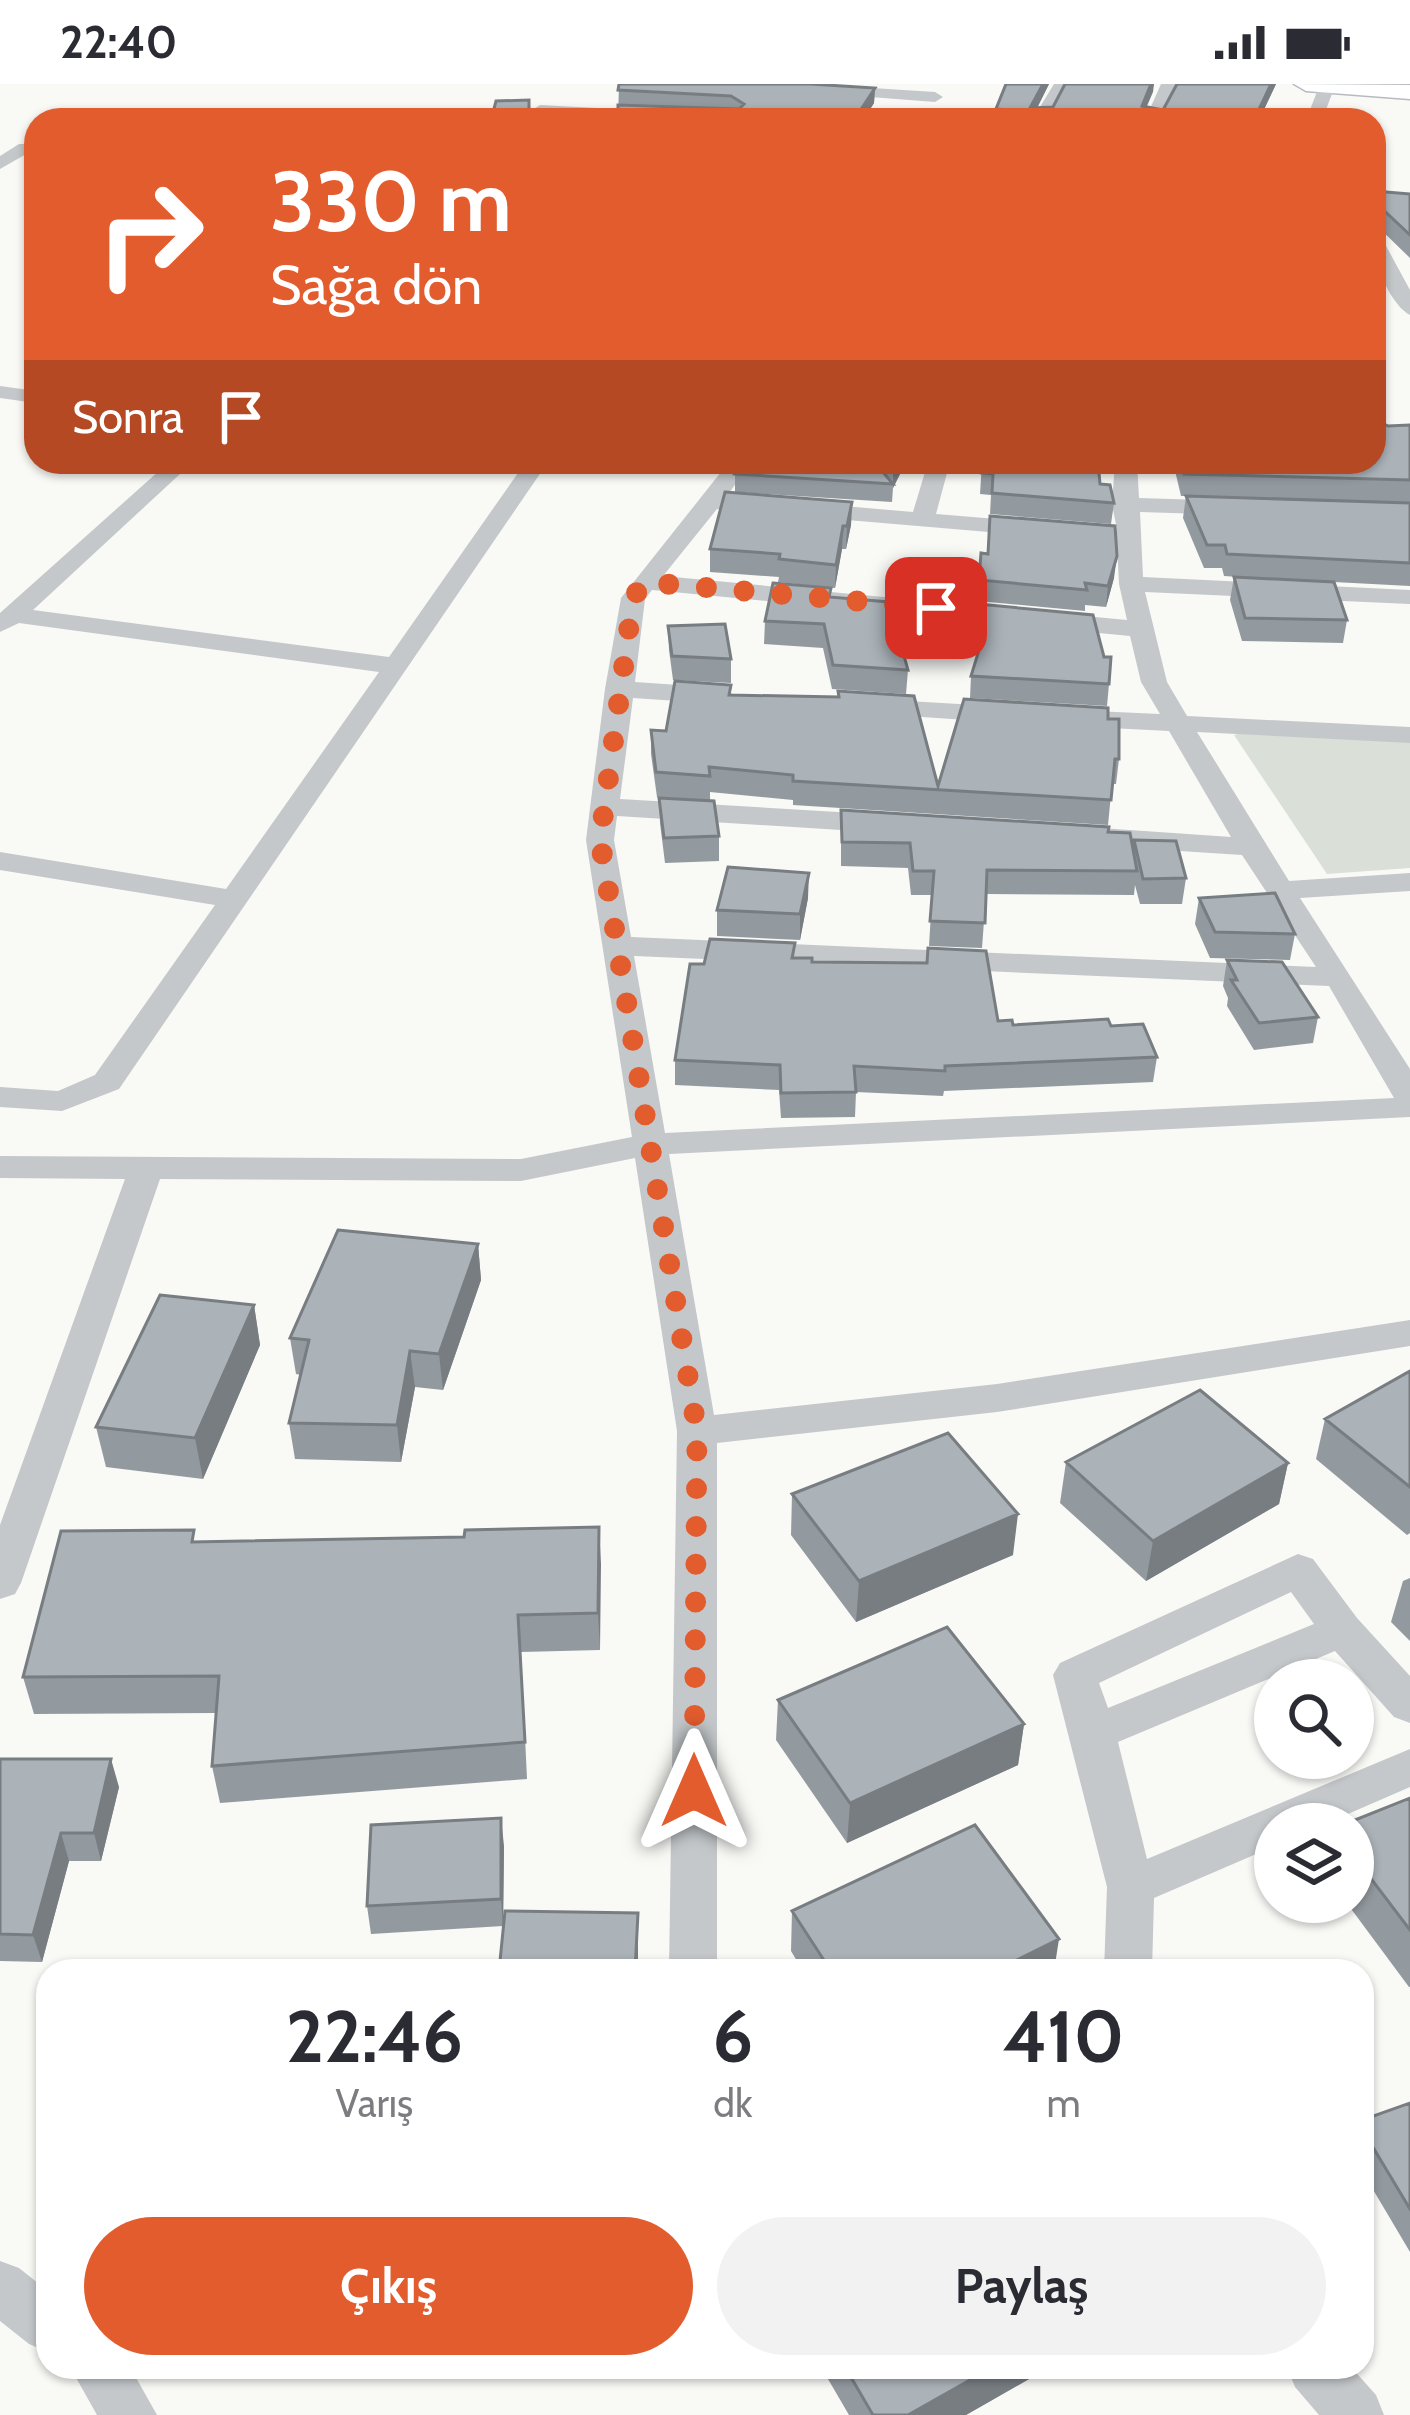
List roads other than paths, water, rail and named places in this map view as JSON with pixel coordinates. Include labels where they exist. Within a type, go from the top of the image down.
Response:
[{"type":"main road","points":[[1317,85],[1410,92]]},
{"type":"street","points":[[817,90],[940,91]]},
{"type":"street","points":[[716,108],[723,95]]},
{"type":"street","points":[[1386,266],[1407,304]]},
{"type":"street","points":[[6,620],[169,474]]},
{"type":"street","points":[[0,1097],[62,1101],[107,1082],[529,474]]},
{"type":"street","points":[[692,1959],[697,1431],[600,840],[633,598],[732,474]]},
{"type":"street","points":[[923,518],[936,474]]},
{"type":"street","points":[[1125,474],[1131,584],[1154,682],[1251,847],[1339,977],[1410,1097]]},
{"type":"street","points":[[712,502],[1127,537]]},
{"type":"street","points":[[1124,505],[1267,509]]},
{"type":"street","points":[[644,582],[1139,629]]},
{"type":"street","points":[[1131,584],[1410,597]]},
{"type":"street","points":[[6,620],[395,666]]},
{"type":"street","points":[[618,688],[755,699]]},
{"type":"street","points":[[846,705],[1410,735]]},
{"type":"street","points":[[604,807],[923,826]]},
{"type":"street","points":[[1063,835],[1251,847]]},
{"type":"street","points":[[0,861],[233,899]]},
{"type":"street","points":[[1280,890],[1410,882]]},
{"type":"street","points":[[618,946],[1339,977]]},
{"type":"street","points":[[0,1167],[521,1170],[652,1144],[1410,1107]]},
{"type":"street","points":[[0,1583],[147,1166]]},
{"type":"street","points":[[697,1431],[997,1398],[1410,1333]]},
{"type":"street","points":[[1128,1959],[1131,1887],[1075,1675],[1298,1570],[1342,1630],[1410,1705]]},
{"type":"street","points":[[1094,1733],[1342,1630]]},
{"type":"street","points":[[1327,1803],[1410,1767]]},
{"type":"street","points":[[1131,1887],[1254,1834]]},
{"type":"street","points":[[0,2287],[36,2316]]},
{"type":"street","points":[[106,2379],[129,2415]]},
{"type":"street","points":[[1325,2379],[1356,2415]]}]
